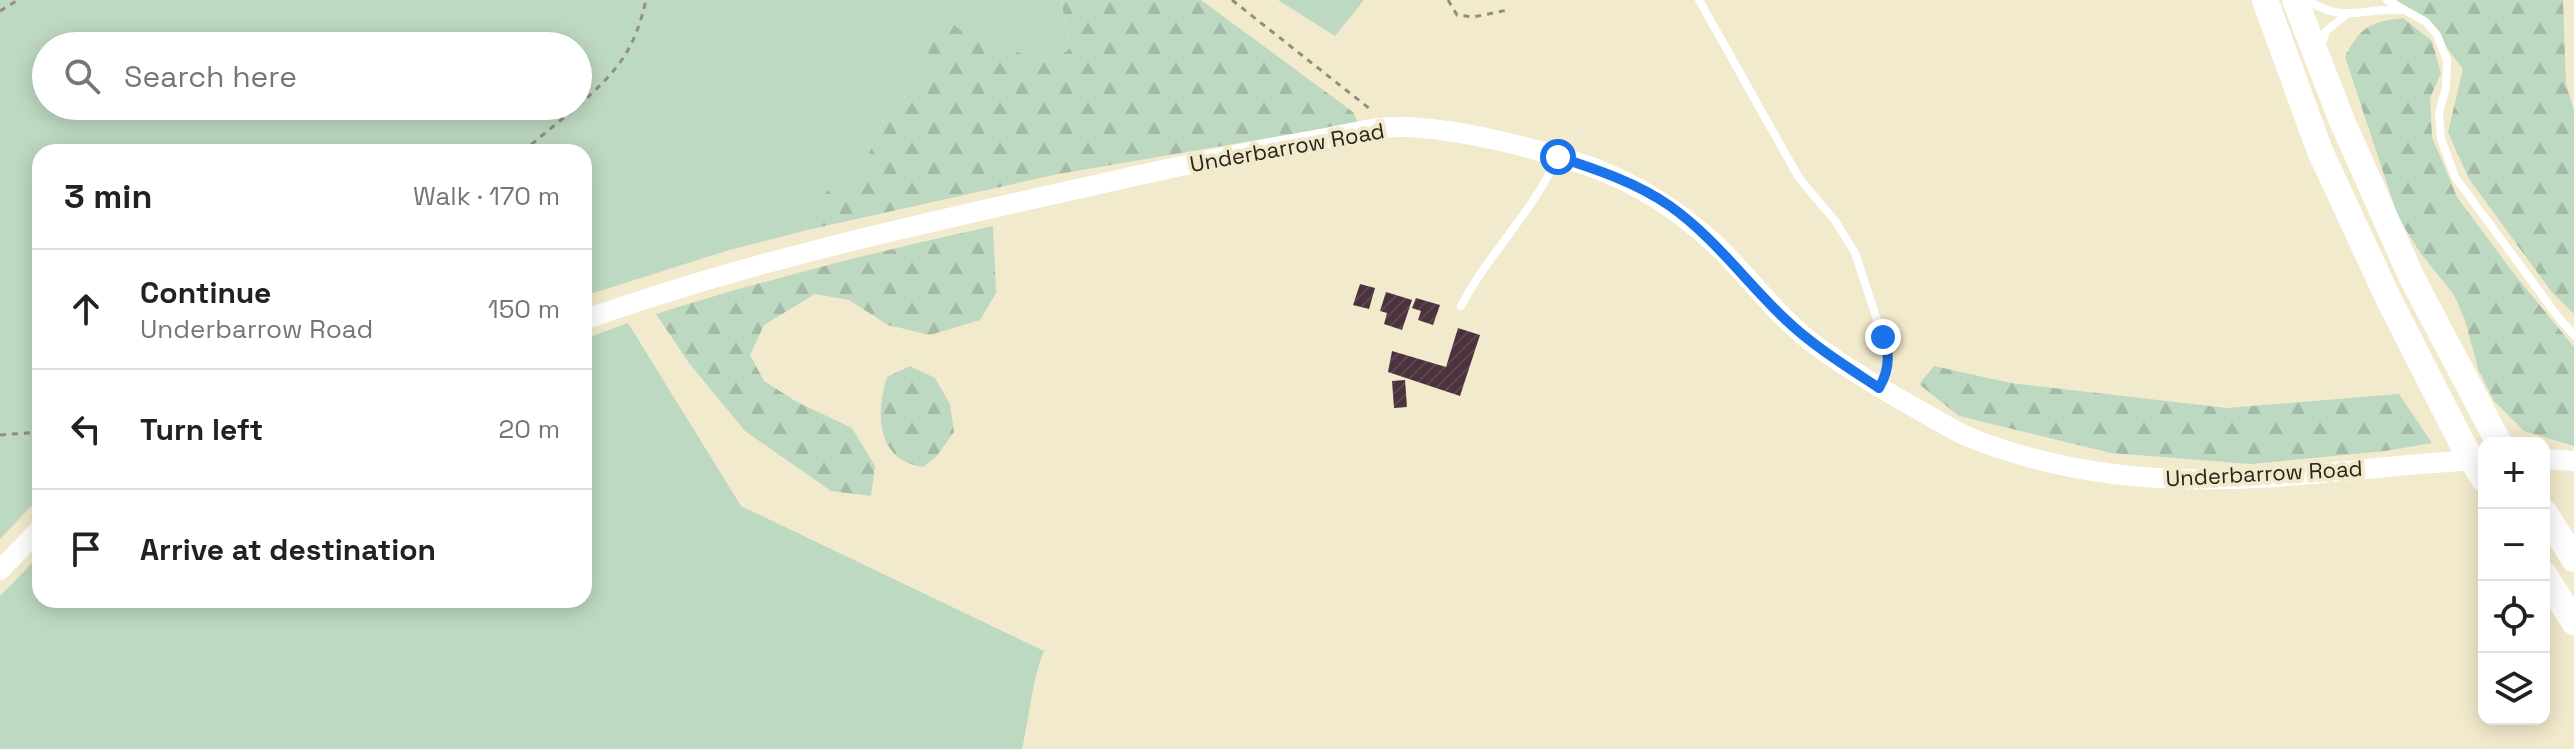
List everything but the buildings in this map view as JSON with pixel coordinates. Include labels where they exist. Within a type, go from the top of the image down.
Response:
[{"type":"highway","points":[[2265,0],[2320,151],[2389,300],[2478,469]]},
{"type":"highway","points":[[2295,0],[2342,121],[2411,276],[2496,437]]},
{"type":"highway","points":[[2550,521],[2574,559]]},
{"type":"highway","points":[[2548,581],[2574,622]]},
{"type":"street","name":"Underbarrow Road","points":[[592,317],[724,274],[853,241],[1236,154],[1405,127],[1471,136],[1558,157],[1620,179],[1669,206],[1715,244],[1783,317],[1817,347],[1879,388],[1967,437],[2030,458],[2093,473],[2163,479],[2232,479],[2334,473],[2421,462],[2478,460]]},
{"type":"street","points":[[0,570],[32,537]]},
{"type":"lane","points":[[1699,0],[1799,178],[1836,222],[1855,253],[1888,353],[1886,376],[1879,388]]},
{"type":"lane","points":[[2307,0],[2326,12],[2346,15],[2405,11]]},
{"type":"lane","points":[[2387,0],[2426,22],[2437,35],[2447,60],[2446,88],[2439,113],[2441,139],[2455,177],[2574,335]]},
{"type":"lane","points":[[2317,58],[2326,31],[2346,15]]},
{"type":"lane","points":[[1461,306],[1473,284],[1548,179],[1558,157]]},
{"type":"path","points":[[0,11],[18,0]]},
{"type":"path","points":[[592,94],[627,56],[646,0]]},
{"type":"path","points":[[1232,0],[1367,105],[1380,129]]},
{"type":"path","points":[[1448,0],[1457,15],[1473,17],[1508,10]]},
{"type":"path","points":[[532,144],[561,120]]},
{"type":"path","points":[[0,435],[32,433]]},
{"type":"green space","points":[[0,0],[1061,0],[1070,48],[1052,64],[965,34],[942,16],[921,83],[889,109],[862,168],[809,208],[807,230],[726,251],[592,293],[592,144],[32,144],[32,505],[0,539]]},
{"type":"green space","points":[[1061,0],[1201,0],[1353,112],[1358,123],[1058,174],[807,230],[809,208],[862,168],[889,109],[921,83],[929,55],[923,25],[942,16],[966,34],[1052,64],[1070,48]]},
{"type":"green space","points":[[1278,0],[1364,0],[1335,36]]},
{"type":"green space","points":[[2397,0],[2563,0],[2566,84],[2574,110],[2574,314],[2551,291],[2469,179],[2448,132],[2463,69],[2437,35]]},
{"type":"green space","points":[[2403,18],[2432,41],[2441,73],[2430,98],[2432,137],[2457,197],[2574,347],[2574,446],[2524,431],[2494,401],[2478,369],[2465,320],[2454,295],[2419,251],[2398,217],[2345,57],[2361,33],[2382,22]]},
{"type":"green space","points":[[993,226],[996,293],[980,320],[930,335],[888,325],[849,300],[815,294],[764,325],[750,355],[764,381],[797,402],[852,428],[875,466],[871,496],[831,491],[745,431],[689,363],[656,314],[823,266]]},
{"type":"green space","points":[[628,323],[741,506],[1044,651],[1033,687],[1022,749],[0,749],[0,596],[32,563],[32,608],[592,608],[592,336]]},
{"type":"green space","points":[[910,366],[935,378],[950,404],[954,432],[936,457],[923,467],[896,456],[883,434],[881,420],[887,377]]},
{"type":"green space","points":[[1934,366],[2011,383],[2227,408],[2399,394],[2432,443],[2385,451],[2251,464],[2111,453],[1959,416],[1919,384]]},
{"type":"route","points":[[1558,157],[1620,179],[1669,206],[1715,244],[1783,317],[1817,347],[1879,388],[1888,366],[1883,337]]}]
